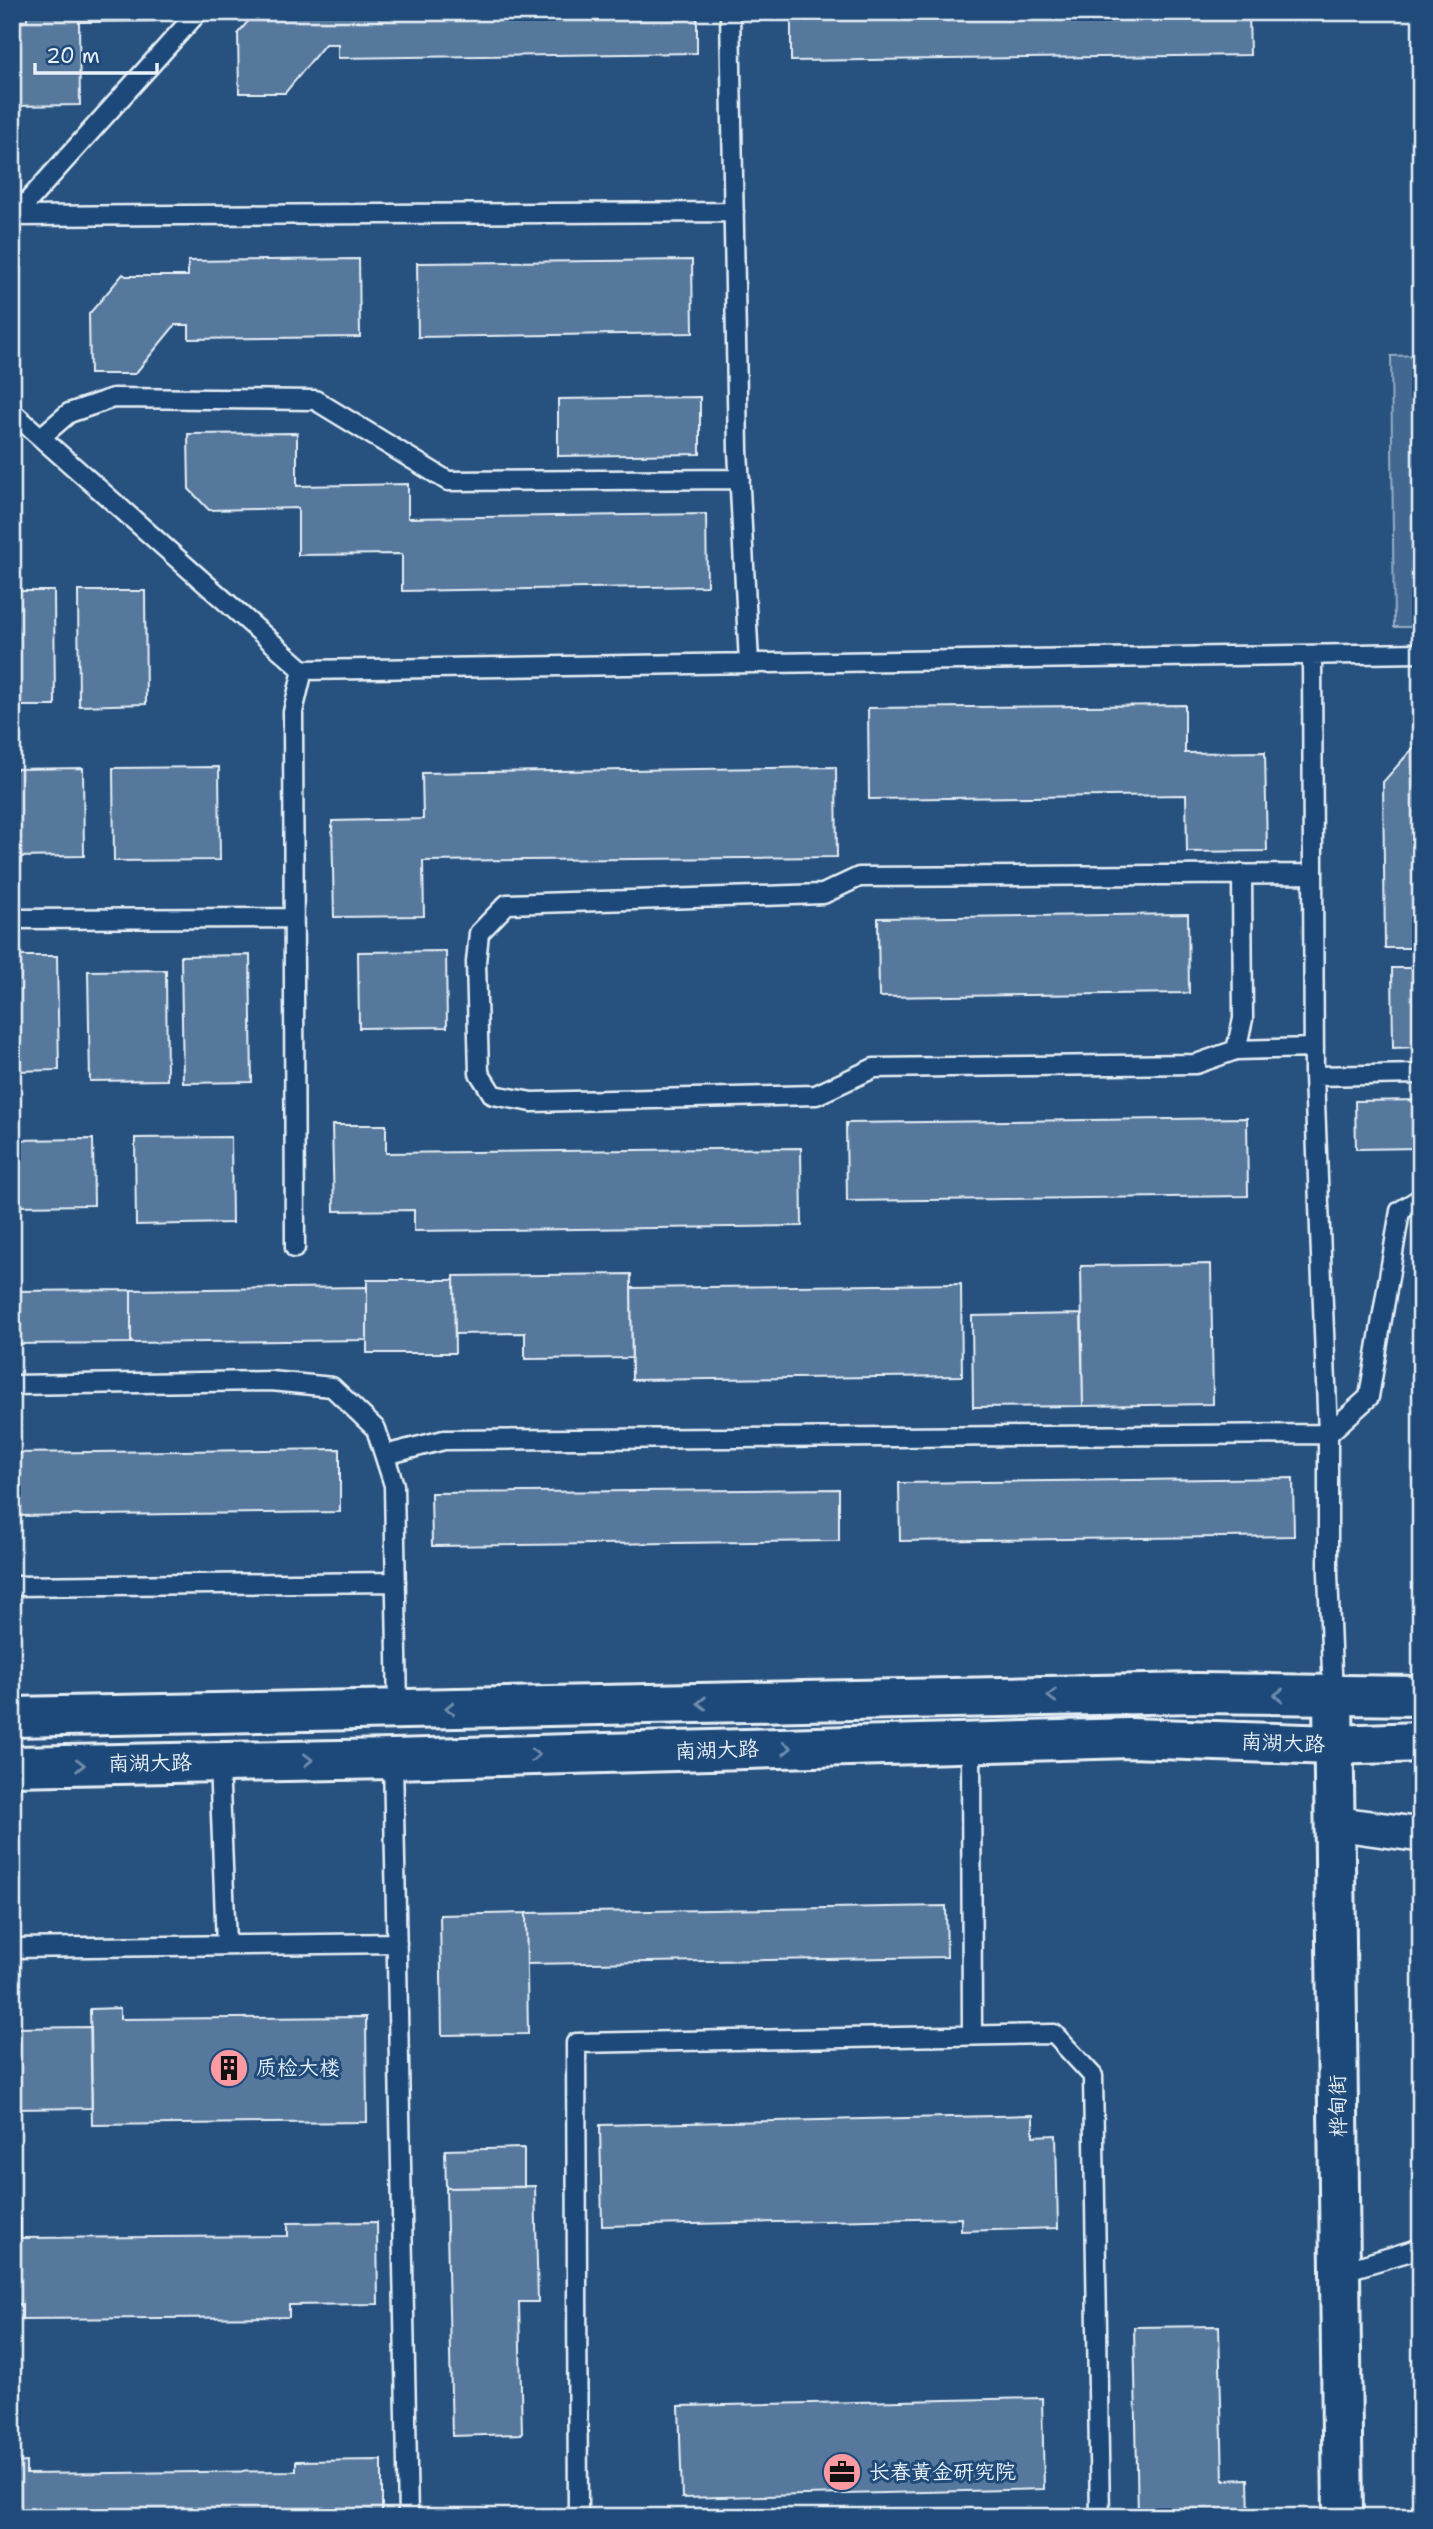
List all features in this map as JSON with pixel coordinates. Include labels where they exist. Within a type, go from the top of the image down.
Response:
[{"type":"main road","points":[[12,1717],[1196,1693],[1421,1696]]},
{"type":"main road","name":"桦甸街","points":[[1332,1696],[1343,2517]]},
{"type":"main road","name":"南湖大路","points":[[12,1766],[393,1759],[1130,1738],[1334,1745],[1421,1742]]},
{"type":"street","points":[[1335,1824],[1421,1835]]},
{"type":"lane","points":[[13,218],[198,12]]},
{"type":"lane","points":[[730,12],[740,479],[748,663]]},
{"type":"lane","points":[[13,218],[734,212]]},
{"type":"lane","points":[[41,438],[69,413],[113,398],[315,400],[448,481],[740,479]]},
{"type":"lane","points":[[12,412],[303,670],[1421,653]]},
{"type":"lane","points":[[1312,655],[1314,1076],[1328,1434],[1328,1574],[1332,1696]]},
{"type":"lane","points":[[295,1248],[293,712],[303,670]]},
{"type":"lane","points":[[1236,1050],[1243,1018],[1242,874]]},
{"type":"lane","points":[[1313,874],[859,877],[823,894],[507,904],[479,933],[476,962],[479,1073],[493,1095],[532,1102],[817,1095],[874,1068],[1196,1064],[1236,1050],[1314,1048]]},
{"type":"lane","points":[[12,919],[293,919]]},
{"type":"lane","points":[[1314,1076],[1421,1074]]},
{"type":"lane","points":[[385,1455],[444,1440],[1328,1434],[1369,1397],[1401,1211],[1421,1198]]},
{"type":"lane","points":[[12,1385],[271,1381],[332,1387],[376,1429],[394,1485],[398,1709]]},
{"type":"lane","points":[[12,1586],[396,1582]]},
{"type":"lane","points":[[971,1742],[972,2034]]},
{"type":"lane","points":[[393,1759],[408,2517]]},
{"type":"lane","points":[[219,1762],[226,1945]]},
{"type":"lane","points":[[12,1948],[397,1943]]},
{"type":"lane","points":[[578,2517],[576,2043],[972,2034],[1054,2034],[1093,2076],[1100,2517]]},
{"type":"lane","points":[[1340,2273],[1421,2248]]},
{"type":"shaded area","points":[[1421,355],[1421,627],[1394,627],[1391,356]]},
{"type":"building","points":[[27,12],[154,12],[154,21],[79,22],[80,105],[12,106],[12,23],[27,22]]},
{"type":"building","points":[[256,12],[697,12],[697,53],[338,58],[338,44],[325,44],[285,93],[239,93],[238,33]]},
{"type":"building","points":[[791,12],[1249,12],[1250,55],[791,61]]},
{"type":"building","points":[[359,259],[360,337],[189,339],[189,325],[175,325],[135,374],[90,374],[89,314],[123,274],[188,276],[188,261]]},
{"type":"building","points":[[692,260],[693,333],[418,337],[417,263]]},
{"type":"building","points":[[700,397],[700,454],[558,456],[558,399]]},
{"type":"building","points":[[297,433],[297,486],[408,484],[408,518],[706,514],[707,586],[402,591],[402,554],[298,555],[298,508],[209,510],[189,489],[188,434]]},
{"type":"building","points":[[12,591],[54,591],[55,706],[12,706]]},
{"type":"building","points":[[78,591],[145,591],[146,704],[79,706]]},
{"type":"building","points":[[1185,705],[1185,753],[1265,752],[1267,851],[1187,852],[1186,795],[869,799],[868,708]]},
{"type":"building","points":[[1421,739],[1421,948],[1385,948],[1383,782]]},
{"type":"building","points":[[219,767],[220,860],[114,861],[113,768]]},
{"type":"building","points":[[836,767],[837,857],[423,861],[424,916],[334,917],[332,821],[423,819],[422,773]]},
{"type":"building","points":[[83,768],[84,856],[12,857],[12,769]]},
{"type":"building","points":[[1188,914],[1189,993],[879,997],[878,918]]},
{"type":"building","points":[[446,951],[447,1027],[359,1028],[358,952]]},
{"type":"building","points":[[250,955],[252,1082],[183,1083],[181,956]]},
{"type":"building","points":[[12,956],[57,956],[59,1070],[12,1071]]},
{"type":"building","points":[[1392,968],[1421,968],[1421,1047],[1393,1048]]},
{"type":"building","points":[[166,970],[167,1080],[90,1081],[88,971]]},
{"type":"building","points":[[1421,1100],[1421,1148],[1356,1149],[1355,1101]]},
{"type":"building","points":[[1247,1118],[1248,1196],[847,1201],[846,1123]]},
{"type":"building","points":[[332,1125],[386,1125],[386,1153],[801,1148],[802,1226],[414,1231],[414,1210],[334,1211]]},
{"type":"building","points":[[231,1137],[232,1223],[136,1225],[135,1138]]},
{"type":"building","points":[[93,1139],[94,1205],[12,1206],[12,1140]]},
{"type":"building","points":[[1211,1264],[1213,1404],[1083,1406],[1081,1266]]},
{"type":"building","points":[[631,1274],[632,1358],[525,1359],[525,1333],[455,1334],[454,1276]]},
{"type":"building","points":[[367,1280],[454,1280],[455,1353],[367,1353]]},
{"type":"building","points":[[961,1284],[962,1376],[632,1380],[631,1288]]},
{"type":"building","points":[[367,1287],[367,1340],[131,1343],[131,1290]]},
{"type":"building","points":[[131,1290],[131,1343],[12,1344],[12,1291]]},
{"type":"building","points":[[1081,1314],[1083,1406],[973,1407],[972,1316]]},
{"type":"building","points":[[340,1449],[340,1512],[12,1516],[12,1453]]},
{"type":"building","points":[[1293,1478],[1294,1536],[900,1541],[899,1483]]},
{"type":"building","points":[[839,1489],[839,1541],[432,1546],[431,1493]]},
{"type":"building","points":[[946,1906],[947,1957],[527,1964],[526,1913]]},
{"type":"building","points":[[526,1913],[528,2034],[442,2035],[440,1915]]},
{"type":"building","name":"质检大楼","points":[[120,2008],[120,2019],[366,2017],[367,2122],[92,2125],[90,2009]]},
{"type":"building","points":[[91,2027],[92,2108],[12,2109],[12,2028]]},
{"type":"building","points":[[1033,2115],[1033,2136],[1056,2135],[1058,2228],[961,2231],[961,2218],[602,2226],[600,2125]]},
{"type":"building","points":[[524,2148],[524,2187],[446,2188],[445,2150]]},
{"type":"building","points":[[535,2186],[538,2302],[519,2302],[522,2434],[452,2436],[446,2188]]},
{"type":"building","points":[[21,2219],[21,2238],[288,2236],[288,2223],[377,2222],[378,2304],[289,2305],[289,2317],[22,2319],[22,2304],[12,2305],[12,2220]]},
{"type":"building","points":[[1219,2326],[1223,2480],[1248,2479],[1249,2517],[1138,2517],[1134,2327]]},
{"type":"building","points":[[1042,2398],[1044,2489],[682,2498],[679,2406]]},
{"type":"building","points":[[382,2460],[382,2517],[12,2517],[12,2463],[26,2462],[26,2474],[296,2471],[296,2461]]},
{"type":"place","name":"质检大楼","points":[[229,2068]]},
{"type":"place","name":"长春黄金研究院","points":[[842,2472]]}]
